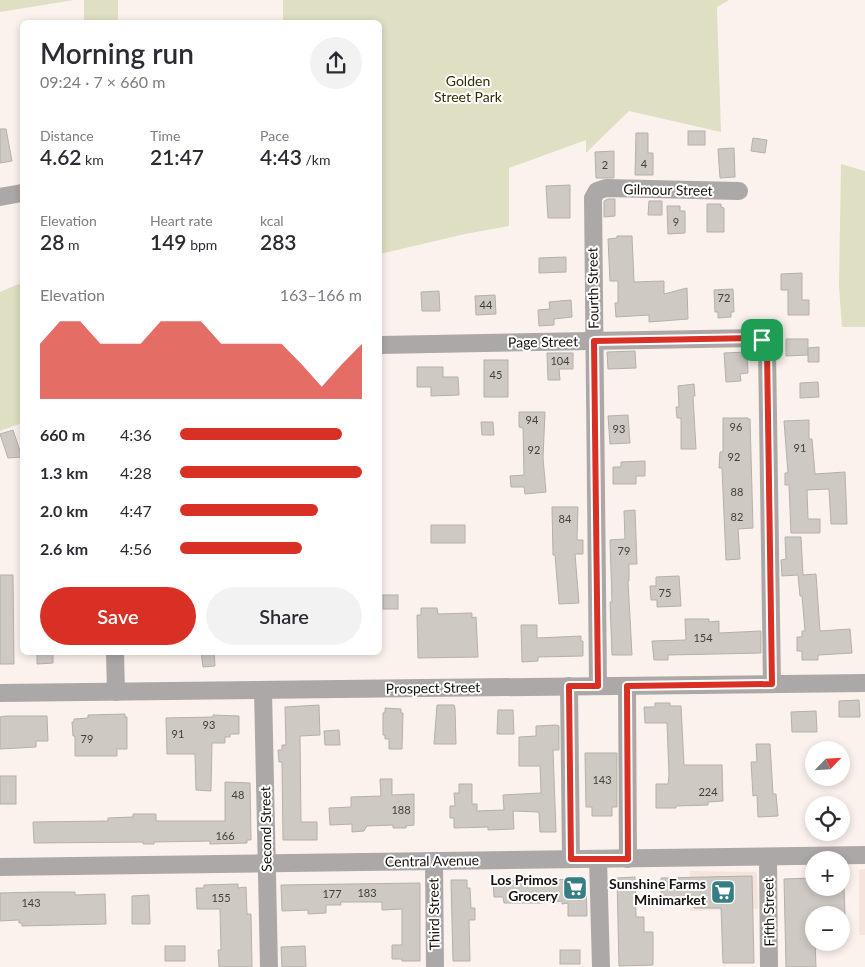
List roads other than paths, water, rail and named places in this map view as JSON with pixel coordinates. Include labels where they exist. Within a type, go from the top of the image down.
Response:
[{"type":"street","name":"Gilmour Street","points":[[598,190],[606,188],[739,191]]},
{"type":"street","name":"Fourth Street","points":[[598,190],[594,194],[592,202],[598,686]]},
{"type":"street","points":[[0,197],[20,193]]},
{"type":"street","name":"Page Street","points":[[382,345],[755,338],[765,342],[767,350],[772,684]]},
{"type":"street","points":[[115,655],[116,692]]},
{"type":"street","name":"Prospect Street","points":[[0,693],[865,683]]},
{"type":"street","points":[[569,686],[571,859]]},
{"type":"street","points":[[627,686],[628,859]]},
{"type":"street","name":"Second Street","points":[[264,690],[269,967]]},
{"type":"street","name":"Central Avenue","points":[[0,867],[865,856]]},
{"type":"street","name":"Fifth Street","points":[[768,857],[769,967]]},
{"type":"street","points":[[598,859],[601,967]]},
{"type":"street","name":"Third Street","points":[[434,861],[435,967]]},
{"type":"place","name":"Los Primos Grocery","points":[[575,888]]},
{"type":"place","name":"Sunshine Farms Minimarket","points":[[723,892]]},
{"type":"park label","name":"Golden Street Park","points":[[468,89]]}]
